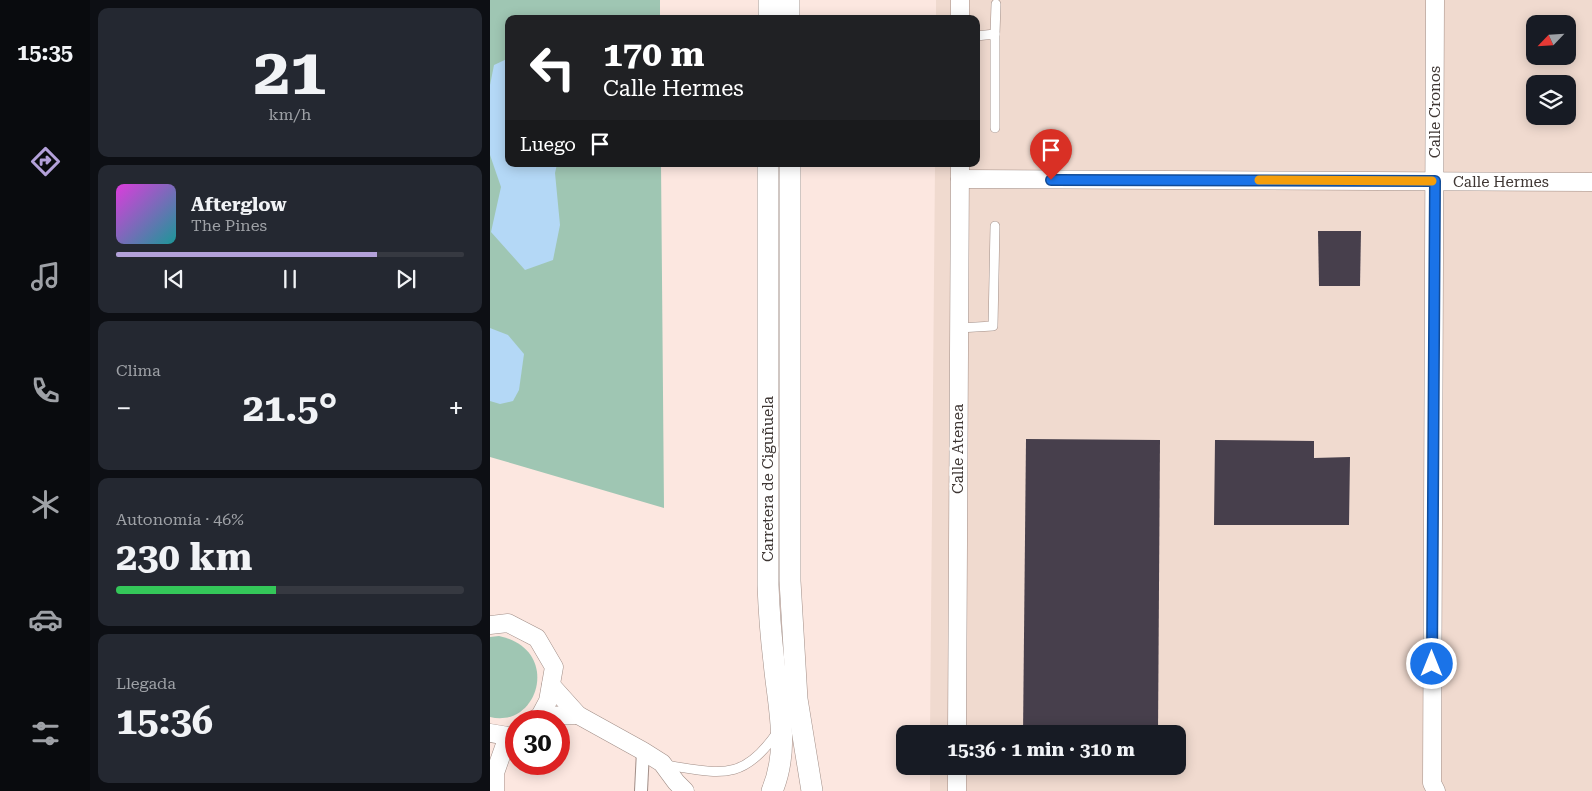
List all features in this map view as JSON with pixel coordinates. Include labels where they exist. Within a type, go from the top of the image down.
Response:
[{"type":"street","points":[[769,0],[769,15]]},
{"type":"street","points":[[789,0],[789,15]]},
{"type":"street","points":[[960,0],[960,15]]},
{"type":"street","name":"Calle Cronos","points":[[1432,788],[1435,1]]},
{"type":"street","name":"Carretera de Ciguñuela","points":[[768,167],[768,585],[770,628],[783,736],[780,768],[772,791]]},
{"type":"street","name":"Carretera de Ciguñuela","points":[[790,167],[790,581],[798,698],[812,791]]},
{"type":"street","name":"Calle Hermes","points":[[960,172],[1592,182]]},
{"type":"street","name":"Calle Atenea","points":[[957,725],[960,172]]},
{"type":"street","points":[[490,625],[508,623],[537,638],[554,667],[548,701],[542,710]]},
{"type":"street","points":[[551,685],[578,715],[664,764],[676,782],[685,791]]},
{"type":"street","points":[[570,716],[578,715]]},
{"type":"street","points":[[490,733],[505,734]]},
{"type":"street","points":[[495,791],[492,766],[505,746]]},
{"type":"street","points":[[641,791],[643,751]]},
{"type":"street","points":[[664,764],[669,791]]},
{"type":"street","points":[[957,775],[957,791]]},
{"type":"lane","points":[[995,128],[996,4]]},
{"type":"lane","points":[[980,36],[995,34]]},
{"type":"lane","points":[[959,328],[993,326],[994,226]]},
{"type":"lane","points":[[664,764],[723,772],[742,768],[754,760],[766,748],[782,725]]},
{"type":"shaded area","points":[[936,0],[1592,0],[1592,791],[930,791],[930,775],[1186,775],[1186,725],[930,725],[935,167],[980,167],[980,15],[936,15]]},
{"type":"green space","points":[[490,0],[660,0],[660,15],[505,15],[505,167],[661,167],[664,508],[490,457]]},
{"type":"green space","points":[[499,636],[519,644],[531,656],[537,671],[536,686],[531,700],[522,710],[505,710],[505,717],[490,717],[490,637]]},
{"type":"water","points":[[505,60],[505,167],[556,167],[555,173],[560,225],[553,260],[525,270],[491,232],[501,187],[490,155],[490,85],[494,65]]},
{"type":"water","points":[[490,328],[508,335],[524,354],[519,390],[513,401],[500,404],[490,401]]},
{"type":"building","points":[[1318,231],[1361,231],[1360,286],[1319,286]]},
{"type":"building","points":[[1026,439],[1160,440],[1158,725],[1023,725]]},
{"type":"building","points":[[1215,440],[1314,441],[1314,458],[1350,457],[1349,525],[1214,525]]},
{"type":"slow traffic","points":[[1259,180],[1432,181]]},
{"type":"route","points":[[1051,180],[1435,181],[1432,664]]}]
